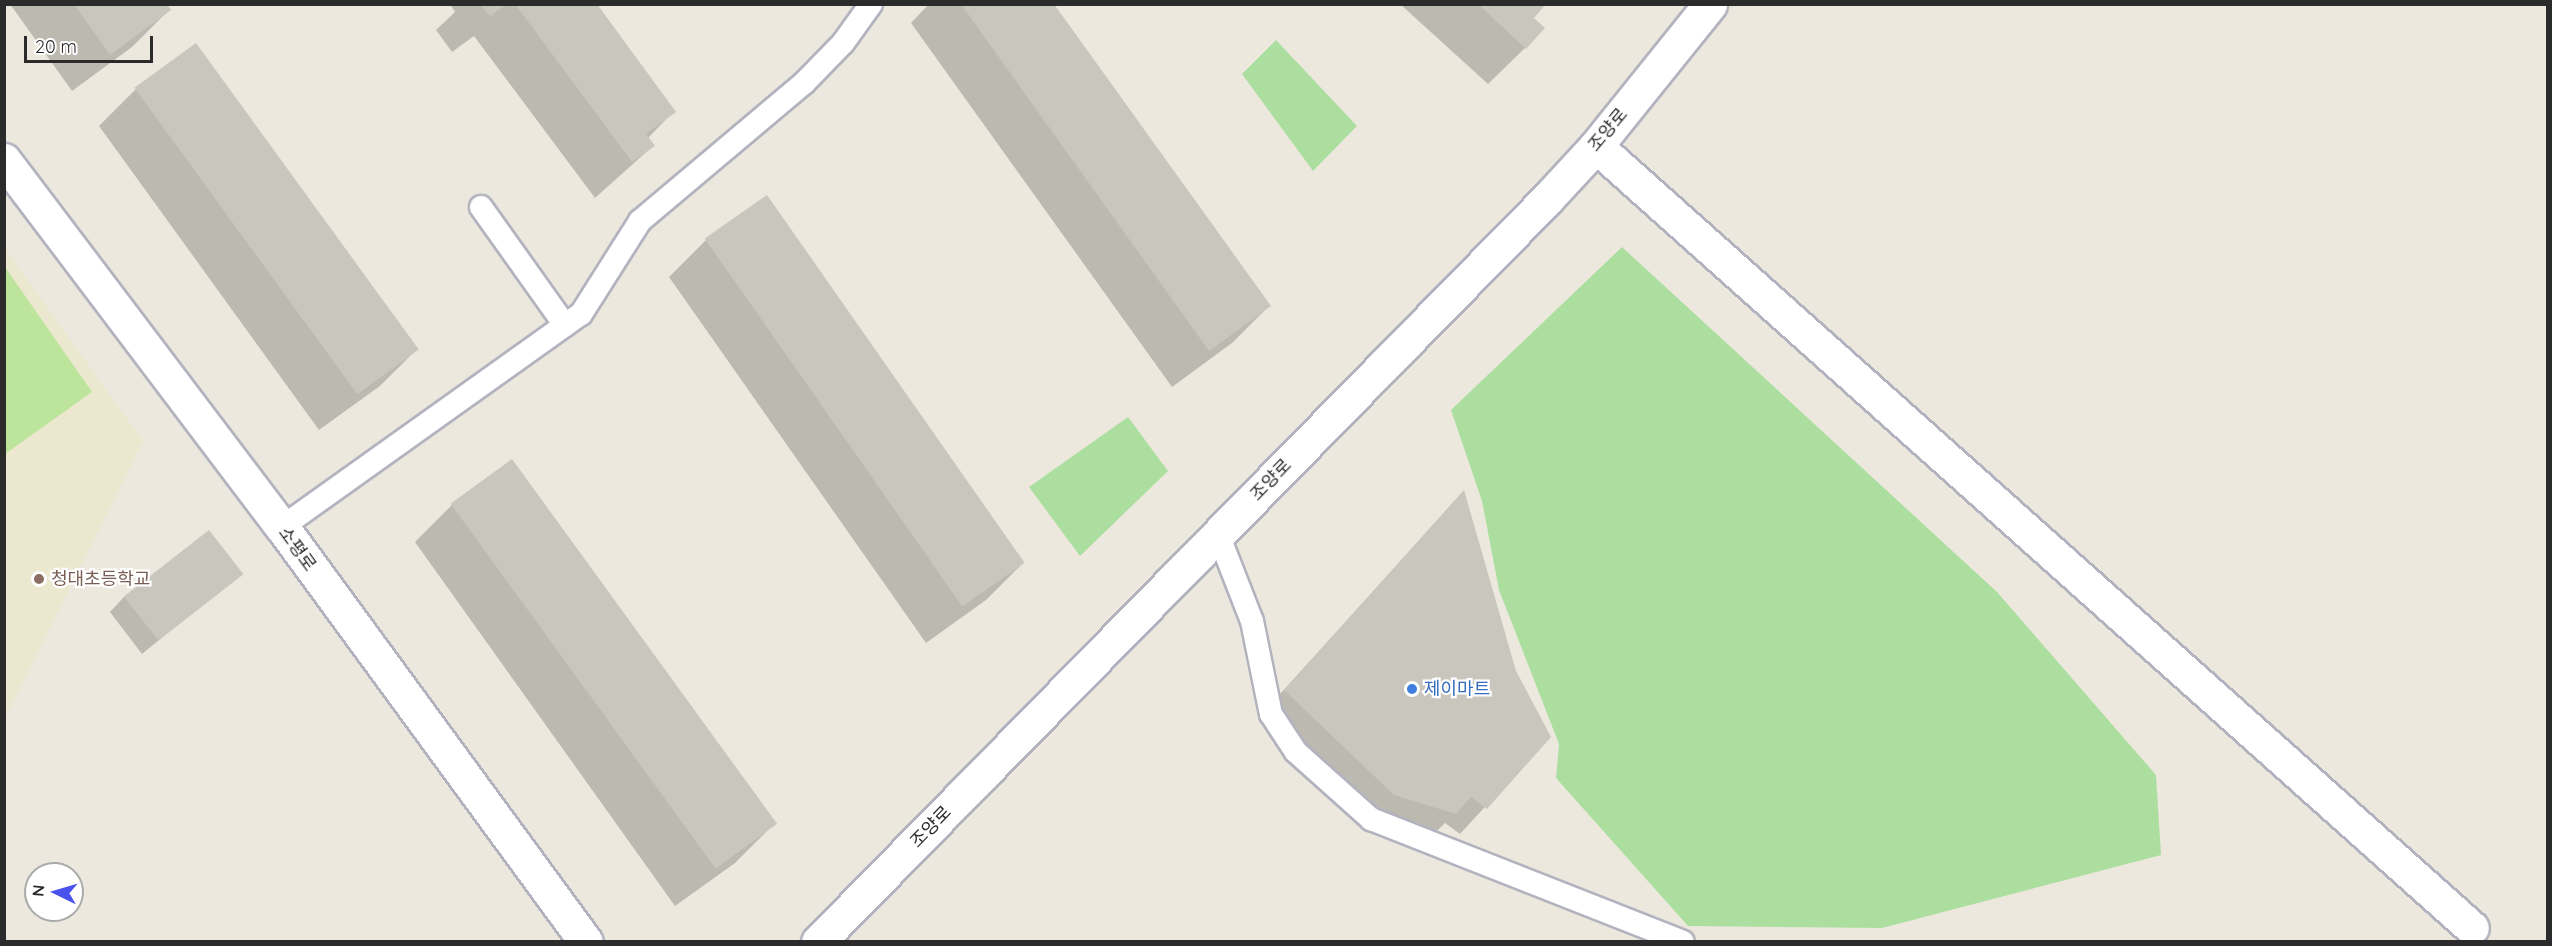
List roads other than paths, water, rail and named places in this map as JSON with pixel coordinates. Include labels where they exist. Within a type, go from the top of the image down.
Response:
[{"type":"street","name":"조양로","points":[[818,942],[1596,146],[1710,4]]},
{"type":"street","points":[[1596,146],[2472,928]]},
{"type":"street","name":"소평로","points":[[4,160],[282,527],[586,942]]},
{"type":"lane","points":[[282,527],[581,314],[640,221],[804,83],[843,44],[871,4]]},
{"type":"lane","points":[[481,207],[565,325]]},
{"type":"lane","points":[[1218,534],[1252,621],[1271,714],[1296,752],[1371,819],[1683,942]]},
{"type":"place","name":"청대초등학교","points":[[39,579]]},
{"type":"place","name":"제이마트","points":[[1412,689]]}]
